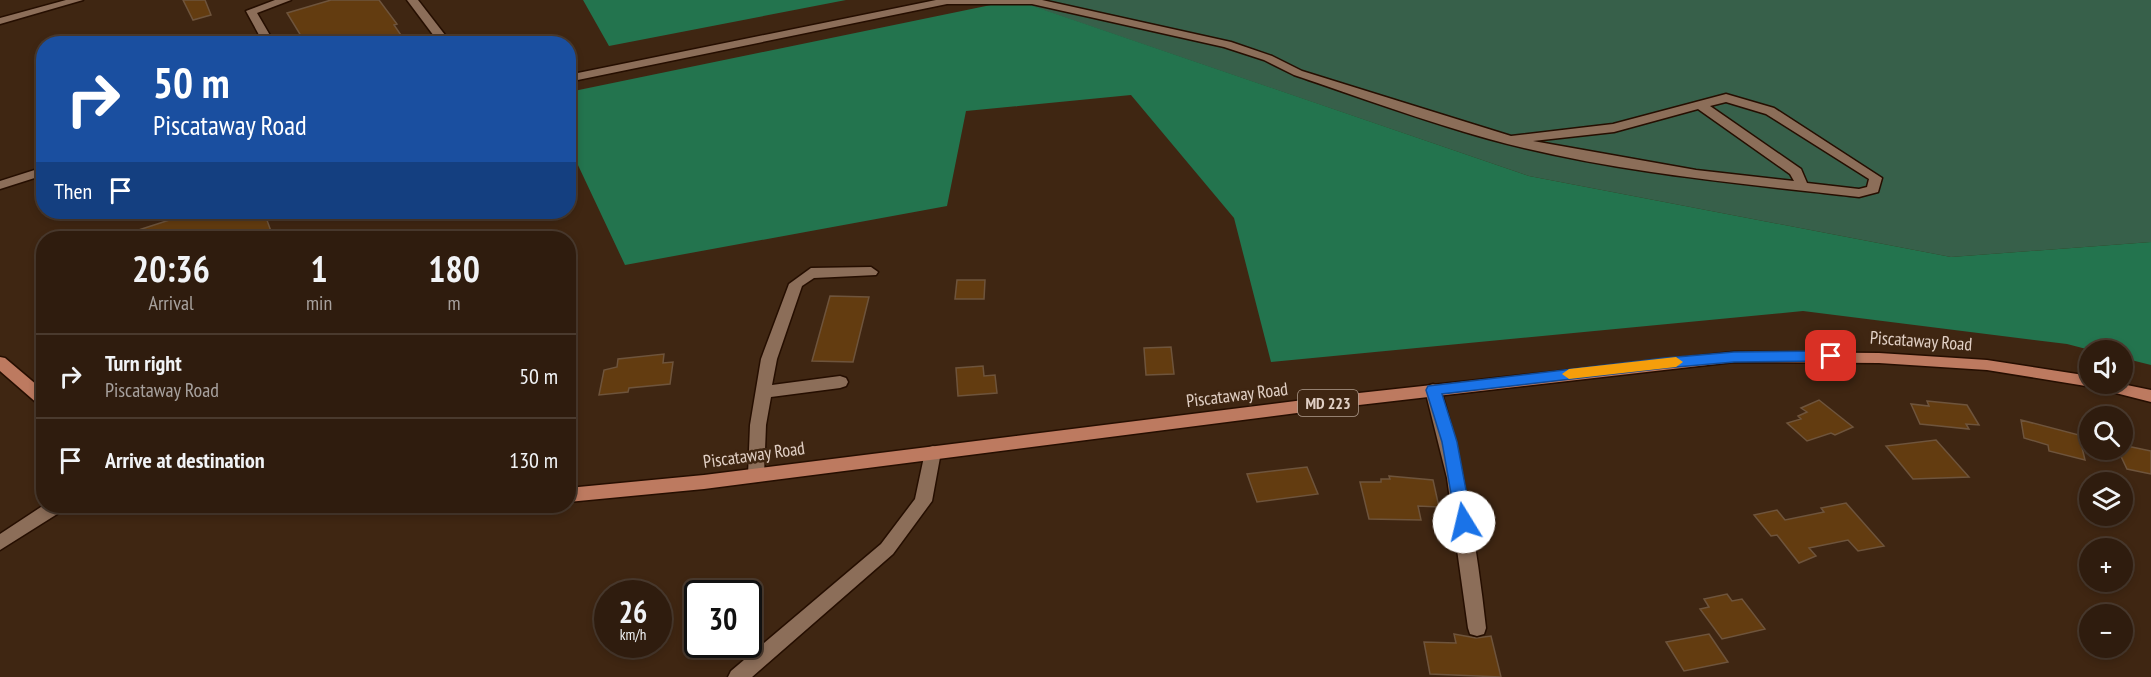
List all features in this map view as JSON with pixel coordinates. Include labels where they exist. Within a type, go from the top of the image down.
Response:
[{"type":"main road","name":"Piscataway Road","points":[[576,494],[756,475],[1665,363],[1776,356],[1879,358],[1987,365],[2079,380]]},
{"type":"main road","points":[[0,362],[36,393]]},
{"type":"main road","points":[[2133,392],[2151,396]]},
{"type":"street","points":[[0,21],[78,0]]},
{"type":"street","points":[[266,36],[251,10],[286,0]]},
{"type":"street","points":[[412,0],[441,36]]},
{"type":"street","points":[[576,77],[949,0],[1032,1],[1227,44],[1268,58],[1298,73],[1512,140],[1569,153],[1696,174],[1859,193],[1874,189],[1876,178],[1770,111],[1726,98],[1614,128],[1512,140]]},
{"type":"street","points":[[1699,104],[1796,172],[1802,186]]},
{"type":"street","points":[[0,185],[36,174]]},
{"type":"street","points":[[756,475],[758,425],[770,359],[796,284],[812,273],[871,272]]},
{"type":"street","points":[[764,392],[840,382]]},
{"type":"street","points":[[1433,390],[1450,442],[1477,628]]},
{"type":"street","points":[[738,677],[887,549],[923,501],[933,452]]},
{"type":"street","points":[[0,543],[45,513]]},
{"type":"green space","points":[[583,0],[846,0],[609,46]]},
{"type":"green space","points":[[1014,0],[2151,0],[2151,242],[1951,257],[1529,176]]},
{"type":"green space","points":[[1015,0],[1529,176],[1951,257],[2151,242],[2151,365],[2133,360],[2133,340],[2079,340],[2079,347],[1803,311],[1271,362],[1234,218],[1131,95],[966,111],[947,206],[625,265],[576,161],[576,91]]},
{"type":"building","points":[[183,0],[205,0],[211,15],[193,20]]},
{"type":"building","points":[[331,0],[379,0],[397,24],[394,25],[401,35],[301,36],[287,13]]},
{"type":"building","points":[[173,219],[267,219],[271,231],[135,231]]},
{"type":"building","points":[[957,280],[985,280],[984,299],[955,299]]},
{"type":"building","points":[[830,296],[869,297],[853,362],[812,361]]},
{"type":"building","points":[[1171,347],[1174,374],[1146,375],[1144,348]]},
{"type":"building","points":[[664,354],[663,363],[673,362],[670,384],[629,388],[628,392],[599,395],[604,370],[617,367],[618,359]]},
{"type":"building","points":[[983,366],[984,376],[995,375],[997,393],[958,396],[956,368]]},
{"type":"building","points":[[1819,400],[1853,427],[1835,435],[1831,433],[1807,441],[1787,423],[1801,419],[1798,416],[1807,412],[1801,408]]},
{"type":"building","points":[[1927,401],[1967,405],[1979,425],[1966,424],[1969,429],[1920,424],[1911,404],[1929,406]]},
{"type":"building","points":[[2021,420],[2079,435],[2079,458],[2049,451],[2048,445],[2024,438]]},
{"type":"building","points":[[1936,440],[1969,477],[1913,479],[1886,446]]},
{"type":"building","points":[[2133,447],[2151,451],[2151,474],[2127,469],[2123,460],[2133,460]]},
{"type":"building","points":[[1307,467],[1318,494],[1257,502],[1247,474]]},
{"type":"building","points":[[1389,476],[1433,480],[1439,507],[1418,506],[1421,520],[1369,519],[1360,482],[1381,482],[1381,479],[1390,479]]},
{"type":"building","points":[[1846,503],[1884,546],[1858,551],[1848,540],[1809,548],[1816,556],[1799,563],[1777,535],[1771,536],[1754,515],[1777,510],[1785,520],[1824,512],[1821,508]]},
{"type":"building","points":[[1727,594],[1732,601],[1742,599],[1765,629],[1722,639],[1700,609],[1709,607],[1704,599]]},
{"type":"building","points":[[1454,634],[1476,638],[1491,636],[1501,677],[1430,674],[1424,642],[1456,643]]},
{"type":"building","points":[[1709,634],[1728,662],[1684,671],[1666,642]]},
{"type":"slow traffic","points":[[1569,374],[1676,362]]},
{"type":"route","points":[[1464,522],[1450,442],[1433,390],[1734,357],[1831,356]]}]
